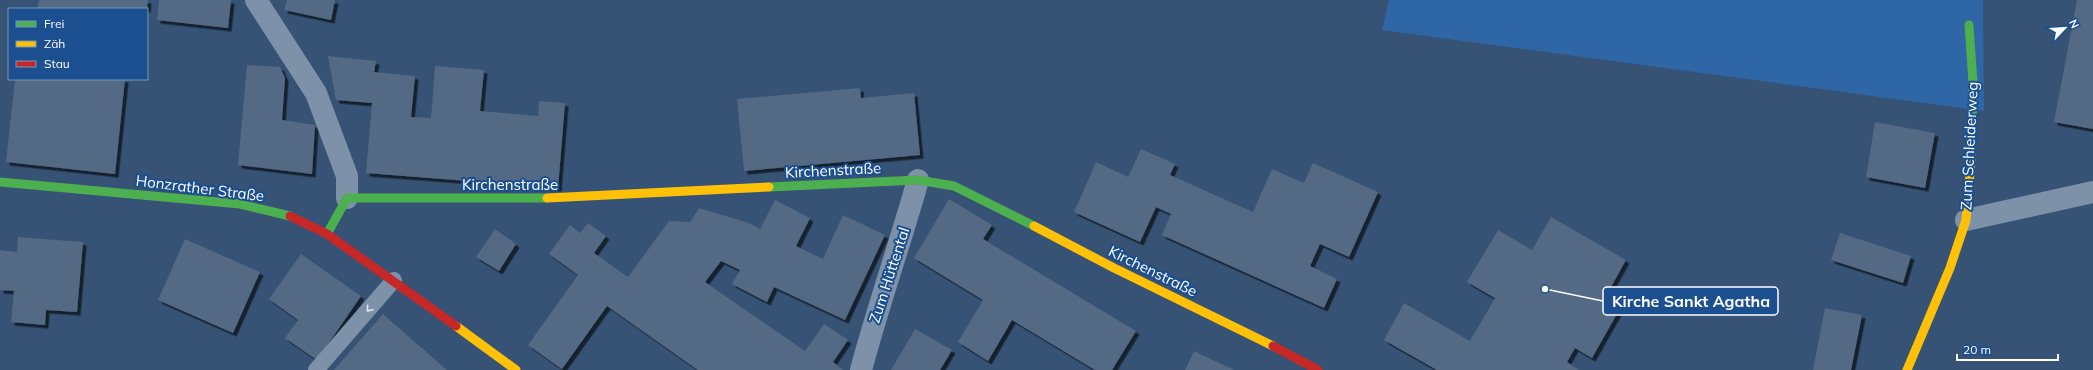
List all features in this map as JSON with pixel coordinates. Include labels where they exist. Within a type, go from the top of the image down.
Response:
[{"type":"street","points":[[256,0],[316,93],[347,176],[347,198],[328,234]]},
{"type":"street","name":"Zum Schleiderweg","points":[[1907,370],[1950,268],[1966,220],[1973,131],[1974,82],[1969,24]]},
{"type":"street","name":"Kirchenstraße","points":[[347,198],[551,198],[918,180],[954,186],[1121,271],[1306,362],[1318,370]]},
{"type":"street","name":"Zum Hüttental","points":[[861,370],[876,311],[905,228],[918,180]]},
{"type":"street","name":"Honzrather Straße","points":[[0,182],[240,204],[284,213],[328,234],[394,280],[516,370]]},
{"type":"street","name":"Zum Schleiderweg","points":[[1966,220],[2093,192]]},
{"type":"lane","points":[[316,370],[394,280]]},
{"type":"shaded area","points":[[1389,0],[1983,0],[1984,111],[1382,30]]},
{"type":"building","points":[[39,0],[148,0],[147,8],[37,8]]},
{"type":"building","points":[[159,0],[231,0],[228,28],[157,20]]},
{"type":"building","points":[[287,0],[335,0],[331,20],[284,10]]},
{"type":"building","points":[[2077,0],[2093,0],[2093,129],[2054,122]]},
{"type":"building","points":[[328,56],[376,61],[374,72],[415,76],[411,117],[431,118],[435,66],[484,70],[480,111],[538,116],[539,101],[565,103],[558,188],[366,173],[372,103],[336,100]]},
{"type":"building","points":[[247,65],[280,67],[285,78],[282,120],[315,125],[312,174],[238,165]]},
{"type":"building","points":[[15,80],[125,80],[115,174],[6,162]]},
{"type":"building","points":[[860,88],[861,98],[914,93],[920,155],[744,171],[737,99]]},
{"type":"building","points":[[1875,122],[1935,133],[1925,188],[1866,177]]},
{"type":"building","points":[[1141,149],[1175,164],[1170,175],[1253,212],[1272,169],[1304,183],[1313,163],[1378,192],[1349,257],[1320,244],[1310,266],[1337,279],[1324,308],[1162,235],[1171,214],[1156,207],[1140,242],[1074,212],[1096,162],[1128,177]]},
{"type":"building","points":[[949,199],[992,225],[983,239],[1136,331],[1112,370],[1095,370],[1012,320],[988,361],[958,342],[983,300],[914,258]]},
{"type":"building","points":[[775,200],[810,218],[796,246],[823,259],[843,215],[885,235],[845,320],[774,287],[767,302],[732,284],[740,270],[721,261],[705,282],[805,351],[824,324],[848,340],[833,362],[843,370],[698,370],[607,306],[562,369],[528,345],[578,275],[549,254],[570,225],[580,233],[588,223],[606,236],[594,253],[628,277],[669,221],[690,222],[699,208],[749,223],[760,229]]},
{"type":"building","points":[[1551,217],[1626,260],[1606,296],[1622,305],[1592,358],[1575,348],[1567,362],[1579,370],[1437,370],[1384,340],[1404,303],[1470,341],[1495,298],[1467,282],[1498,230],[1532,250]]},
{"type":"building","points":[[495,229],[516,244],[499,271],[476,257]]},
{"type":"building","points":[[1840,233],[1911,256],[1903,283],[1831,260]]},
{"type":"building","points":[[18,237],[83,242],[77,312],[46,310],[45,325],[11,322],[14,291],[0,290],[0,250],[17,252]]},
{"type":"building","points":[[185,239],[260,272],[233,333],[158,300]]},
{"type":"building","points":[[301,254],[361,296],[317,360],[285,338],[298,320],[269,299]]},
{"type":"building","points":[[1825,308],[1862,315],[1851,370],[1813,370]]},
{"type":"building","points":[[383,314],[408,336],[447,370],[334,370]]},
{"type":"building","points":[[915,329],[952,350],[940,370],[891,370]]},
{"type":"building","points":[[1194,351],[1234,370],[1185,370]]},
{"type":"traffic: fast","points":[[1969,25],[1973,83],[1971,160]]},
{"type":"traffic: fast","points":[[769,187],[918,180],[954,186],[1034,226]]},
{"type":"traffic: fast","points":[[0,182],[240,204],[290,216]]},
{"type":"traffic: fast","points":[[327,234],[347,198],[547,198]]},
{"type":"traffic: slow","points":[[1907,370],[1950,268],[1966,220],[1971,160]]},
{"type":"traffic: slow","points":[[547,198],[769,187]]},
{"type":"traffic: slow","points":[[1034,226],[1114,268],[1273,346]]},
{"type":"traffic: slow","points":[[456,326],[516,370]]},
{"type":"traffic: jam","points":[[290,216],[327,234],[456,326]]},
{"type":"traffic: jam","points":[[1273,346],[1318,370]]},
{"type":"place","name":"Kirche Sankt Agatha","points":[[1545,289]]}]
